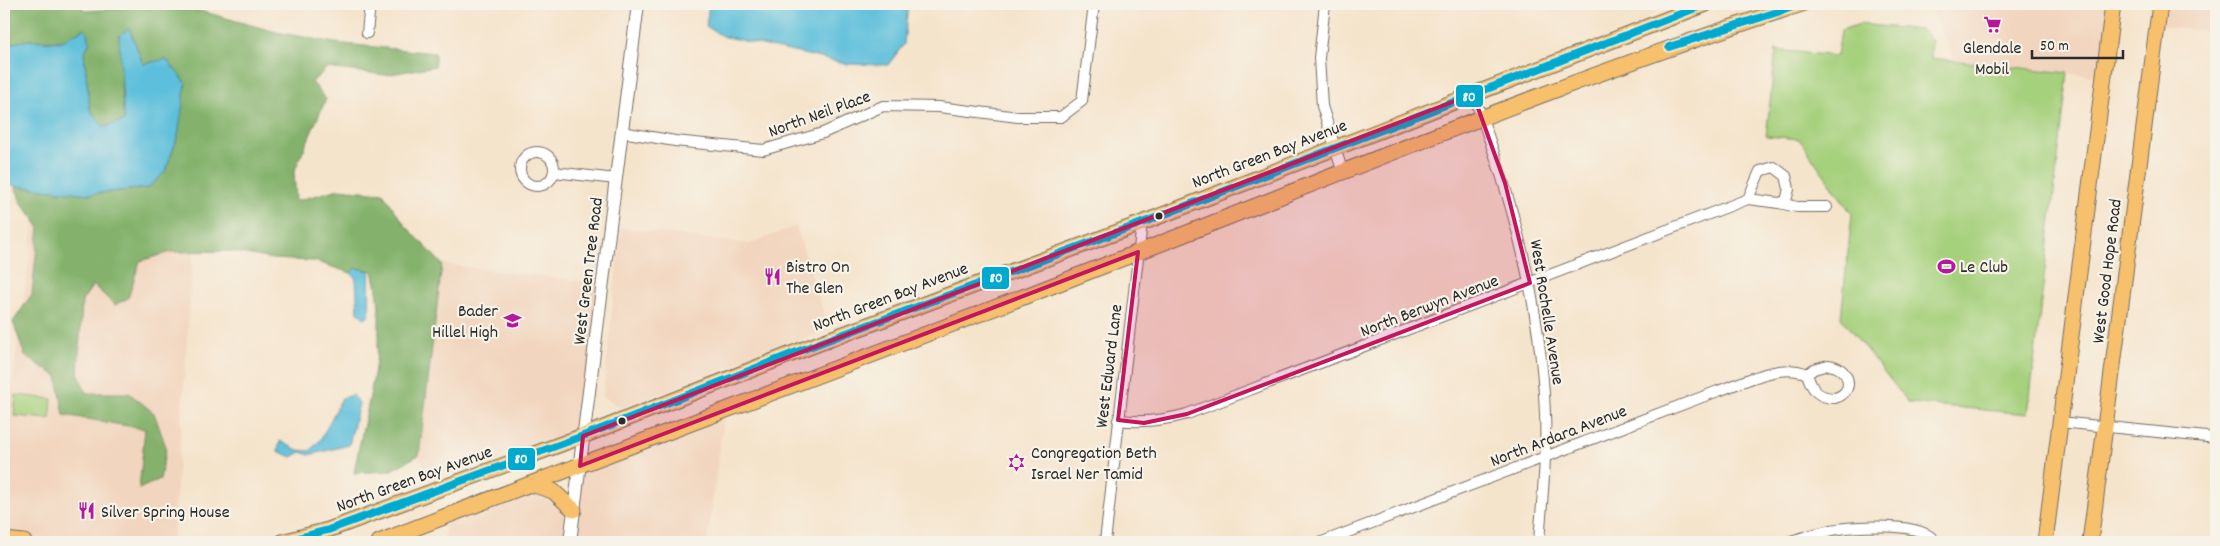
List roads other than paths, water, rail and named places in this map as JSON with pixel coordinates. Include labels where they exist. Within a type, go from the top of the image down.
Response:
[{"type":"main road","name":"North Green Bay Avenue","points":[[282,542],[328,530],[583,436],[817,344],[1142,222],[1706,4]]},
{"type":"main road","points":[[379,542],[1138,252],[1342,170],[1684,41],[1802,4]]},
{"type":"main road","name":"West Good Hope Road","points":[[2045,542],[2113,4]]},
{"type":"main road","name":"West Good Hope Road","points":[[2090,542],[2160,4]]},
{"type":"main road","points":[[531,484],[553,491],[574,510]]},
{"type":"main road","points":[[4,540],[24,542]]},
{"type":"street","points":[[367,33],[370,4]]},
{"type":"street","name":"West Green Tree Road","points":[[570,542],[638,4]]},
{"type":"street","name":"North Neil Place","points":[[622,132],[675,141],[763,150],[823,132],[883,106],[939,107],[1018,117],[1061,117],[1082,101],[1094,4]]},
{"type":"street","points":[[1325,4],[1319,58],[1319,79],[1322,106],[1342,170]]},
{"type":"street","name":"West Rochelle Avenue","points":[[1473,94],[1505,183],[1522,244],[1530,282],[1540,352],[1545,414],[1545,457],[1540,542]]},
{"type":"street","points":[[1748,199],[1760,171],[1774,167],[1783,172],[1788,182],[1786,201],[1779,203]]},
{"type":"street","points":[[554,172],[616,179]]},
{"type":"street","name":"North Berwyn Avenue","points":[[1118,420],[1144,423],[1165,421],[1187,414],[1481,303],[1530,282],[1748,199],[1797,207],[1827,207]]},
{"type":"street","name":"West Edward Lane","points":[[1105,542],[1142,222]]},
{"type":"street","name":"North Ardara Avenue","points":[[1322,542],[1749,380],[1775,372],[1790,370],[1807,374]]},
{"type":"street","points":[[2060,422],[2216,438]]},
{"type":"street","points":[[1787,542],[1832,530],[1854,527],[1915,530],[1925,532],[1934,541]]},
{"type":"water","points":[[709,4],[908,4],[904,44],[888,65],[847,64],[722,36],[706,26]]},
{"type":"water","points":[[85,28],[90,41],[84,54],[90,110],[104,127],[124,121],[119,36],[129,28],[143,64],[166,59],[186,83],[178,136],[165,172],[148,188],[89,194],[15,186],[4,182],[4,45],[29,40],[60,42]]},
{"type":"water","points":[[356,268],[370,271],[369,311],[368,317],[364,318],[358,312],[356,279],[351,273]]},
{"type":"water","points":[[353,395],[359,403],[349,445],[309,455],[301,452],[292,457],[278,451],[280,441],[298,450],[310,451],[321,439],[342,398]]},
{"type":"place","name":"Glendale Mobil","points":[[1992,24]]},
{"type":"place","name":"Le Club","points":[[1946,266]]},
{"type":"place","name":"Bistro On The Glen","points":[[772,276]]},
{"type":"place","name":"Bader Hillel High","points":[[512,320]]},
{"type":"place","name":"Congregation Beth Israel Ner Tamid","points":[[1017,462]]},
{"type":"place","name":"Silver Spring House","points":[[87,511]]}]
